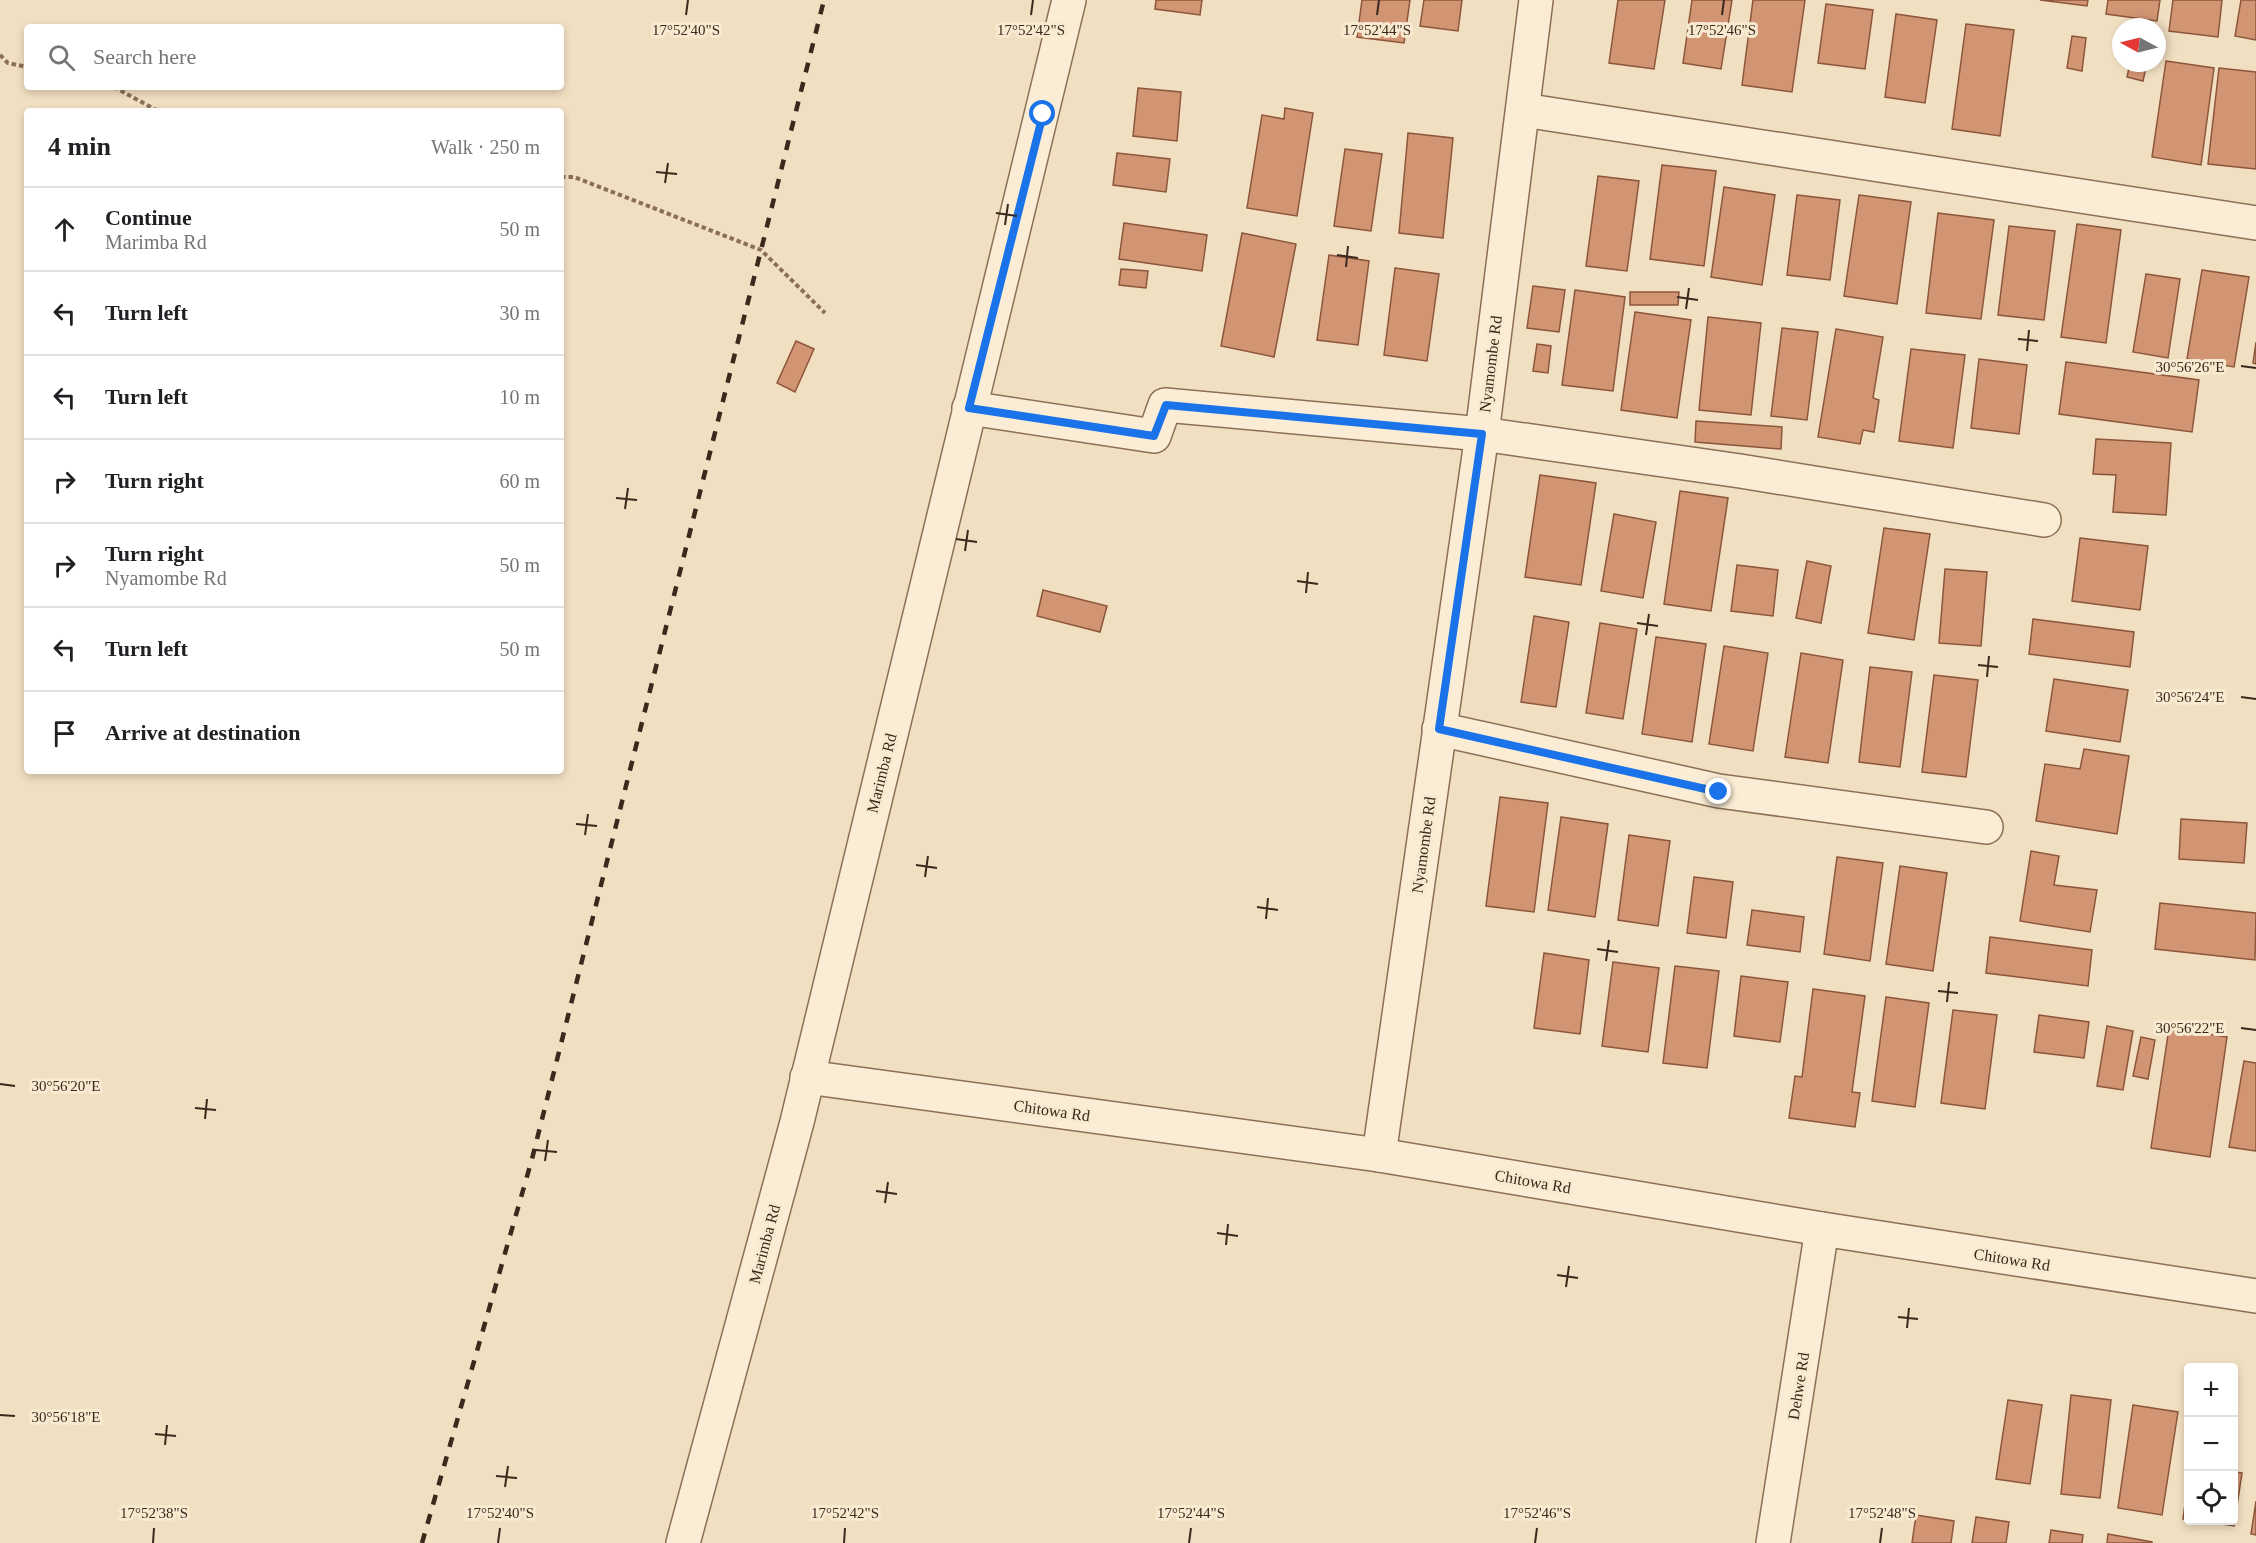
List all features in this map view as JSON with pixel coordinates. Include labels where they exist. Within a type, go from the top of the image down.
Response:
[{"type":"street","name":"Marimba Rd","points":[[683,1543],[807,1077],[1069,0]]},
{"type":"street","name":"Nyamombe Rd","points":[[1379,1155],[1482,434],[1536,0]]},
{"type":"street","points":[[1522,110],[2256,223]]},
{"type":"street","points":[[969,408],[1154,436],[1166,405],[1482,434],[1740,471],[2044,520]]},
{"type":"street","points":[[1439,729],[1719,792],[1986,827]]},
{"type":"street","name":"Chitowa Rd","points":[[807,1077],[1379,1155],[1822,1229],[2256,1296]]},
{"type":"street","name":"Dehwe Rd","points":[[1773,1543],[1822,1229]]},
{"type":"path","points":[[0,55],[8,63],[24,66]]},
{"type":"path","points":[[120,90],[152,108]]},
{"type":"path","points":[[564,177],[574,177],[761,250],[825,313]]},
{"type":"building","points":[[1156,0],[1202,0],[1200,15],[1155,9]]},
{"type":"building","points":[[1362,0],[1410,0],[1404,43],[1357,37]]},
{"type":"building","points":[[1424,0],[1462,0],[1458,31],[1420,26]]},
{"type":"building","points":[[1618,0],[1665,0],[1654,69],[1609,63]]},
{"type":"building","points":[[1692,0],[1732,0],[1721,69],[1683,63]]},
{"type":"building","points":[[1753,0],[1805,0],[1792,92],[1742,85]]},
{"type":"building","points":[[2040,0],[2088,0],[2087,6]]},
{"type":"building","points":[[2108,0],[2160,0],[2157,18],[2106,14]]},
{"type":"building","points":[[2173,0],[2222,0],[2218,37],[2169,31]]},
{"type":"building","points":[[2241,0],[2256,0],[2256,40],[2235,36]]},
{"type":"building","points":[[1826,4],[1873,10],[1865,69],[1818,63]]},
{"type":"building","points":[[1896,14],[1937,20],[1925,103],[1885,97]]},
{"type":"building","points":[[1966,24],[2014,30],[2000,136],[1952,129]]},
{"type":"building","points":[[2072,36],[2086,38],[2082,71],[2067,68]]},
{"type":"building","points":[[2166,61],[2214,68],[2201,165],[2152,157]]},
{"type":"building","points":[[2219,68],[2256,72],[2256,169],[2208,164]]},
{"type":"building","points":[[2128,72],[2145,72],[2143,81],[2127,77]]},
{"type":"building","points":[[1138,88],[1181,92],[1177,141],[1133,136]]},
{"type":"building","points":[[1285,108],[1313,113],[1297,216],[1247,208],[1262,115],[1284,119]]},
{"type":"building","points":[[1408,133],[1453,138],[1443,238],[1399,233]]},
{"type":"building","points":[[1345,149],[1382,154],[1371,231],[1334,226]]},
{"type":"building","points":[[1117,153],[1170,159],[1166,192],[1113,185]]},
{"type":"building","points":[[1662,165],[1716,171],[1704,266],[1650,259]]},
{"type":"building","points":[[1598,176],[1639,181],[1627,271],[1586,266]]},
{"type":"building","points":[[1724,187],[1775,195],[1762,285],[1711,277]]},
{"type":"building","points":[[1797,195],[1840,200],[1830,280],[1787,275]]},
{"type":"building","points":[[1859,195],[1911,202],[1897,304],[1844,296]]},
{"type":"building","points":[[1938,213],[1994,220],[1981,319],[1926,313]]},
{"type":"building","points":[[1124,223],[1207,235],[1202,271],[1119,259]]},
{"type":"building","points":[[2077,224],[2121,230],[2106,343],[2061,337]]},
{"type":"building","points":[[2009,226],[2055,231],[2044,320],[1998,315]]},
{"type":"building","points":[[1242,233],[1296,244],[1274,357],[1221,346]]},
{"type":"building","points":[[1329,255],[1369,261],[1358,345],[1317,340]]},
{"type":"building","points":[[1395,268],[1439,274],[1427,361],[1384,355]]},
{"type":"building","points":[[1121,269],[1148,271],[1146,288],[1119,285]]},
{"type":"building","points":[[2202,270],[2249,277],[2234,367],[2187,359]]},
{"type":"building","points":[[2146,274],[2180,279],[2168,358],[2133,352]]},
{"type":"building","points":[[1533,286],[1565,290],[1559,332],[1527,328]]},
{"type":"building","points":[[1575,290],[1625,297],[1613,391],[1562,385]]},
{"type":"building","points":[[1630,292],[1679,292],[1678,305],[1630,305]]},
{"type":"building","points":[[1635,312],[1691,320],[1677,418],[1621,410]]},
{"type":"building","points":[[1708,317],[1761,323],[1751,415],[1699,410]]},
{"type":"building","points":[[1782,328],[1818,332],[1807,420],[1771,416]]},
{"type":"building","points":[[1836,329],[1883,337],[1873,398],[1879,400],[1874,432],[1863,430],[1860,444],[1818,437]]},
{"type":"building","points":[[796,341],[814,349],[795,392],[777,383]]},
{"type":"building","points":[[2256,342],[2256,364],[2253,363]]},
{"type":"building","points":[[1537,344],[1551,346],[1548,373],[1533,371]]},
{"type":"building","points":[[1911,349],[1965,355],[1953,448],[1899,441]]},
{"type":"building","points":[[1979,359],[2027,365],[2019,434],[1971,428]]},
{"type":"building","points":[[2066,362],[2199,380],[2192,432],[2059,414]]},
{"type":"building","points":[[1696,421],[1782,427],[1781,449],[1695,442]]},
{"type":"building","points":[[2096,439],[2171,443],[2166,515],[2113,512],[2116,475],[2093,474]]},
{"type":"building","points":[[1540,475],[1596,483],[1581,585],[1525,577]]},
{"type":"building","points":[[1680,491],[1728,498],[1711,611],[1664,604]]},
{"type":"building","points":[[1614,514],[1656,522],[1643,598],[1601,591]]},
{"type":"building","points":[[1884,528],[1930,534],[1914,640],[1868,633]]},
{"type":"building","points":[[2080,538],[2148,546],[2140,610],[2072,601]]},
{"type":"building","points":[[1807,561],[1831,566],[1821,623],[1796,618]]},
{"type":"building","points":[[1737,565],[1778,570],[1773,616],[1731,611]]},
{"type":"building","points":[[1945,569],[1987,572],[1981,646],[1939,643]]},
{"type":"building","points":[[1043,590],[1107,606],[1100,632],[1037,616]]},
{"type":"building","points":[[1534,616],[1569,622],[1556,707],[1521,702]]},
{"type":"building","points":[[2033,619],[2134,632],[2130,667],[2029,654]]},
{"type":"building","points":[[1600,623],[1637,629],[1623,719],[1586,713]]},
{"type":"building","points":[[1656,637],[1706,644],[1692,742],[1642,734]]},
{"type":"building","points":[[1724,646],[1768,653],[1753,751],[1709,744]]},
{"type":"building","points":[[1801,653],[1843,660],[1828,763],[1785,757]]},
{"type":"building","points":[[1870,667],[1912,672],[1900,767],[1859,762]]},
{"type":"building","points":[[1934,675],[1978,680],[1966,777],[1922,772]]},
{"type":"building","points":[[2054,679],[2128,690],[2120,742],[2046,731]]},
{"type":"building","points":[[2084,749],[2129,756],[2117,834],[2036,821],[2045,764],[2080,769]]},
{"type":"building","points":[[1500,797],[1548,803],[1534,912],[1486,906]]},
{"type":"building","points":[[1561,817],[1608,824],[1595,917],[1548,910]]},
{"type":"building","points":[[2181,819],[2247,823],[2244,863],[2179,859]]},
{"type":"building","points":[[1629,835],[1670,841],[1658,926],[1618,920]]},
{"type":"building","points":[[2031,851],[2059,856],[2054,885],[2097,890],[2090,932],[2020,921]]},
{"type":"building","points":[[1837,857],[1883,863],[1870,961],[1824,954]]},
{"type":"building","points":[[1900,866],[1947,873],[1933,971],[1886,964]]},
{"type":"building","points":[[1694,877],[1733,882],[1726,938],[1687,933]]},
{"type":"building","points":[[2160,903],[2256,913],[2255,960],[2155,949]]},
{"type":"building","points":[[1752,910],[1804,917],[1800,952],[1747,945]]},
{"type":"building","points":[[1990,937],[2092,950],[2088,986],[1986,973]]},
{"type":"building","points":[[1544,953],[1589,960],[1580,1034],[1534,1028]]},
{"type":"building","points":[[1613,962],[1659,968],[1648,1052],[1602,1046]]},
{"type":"building","points":[[1675,966],[1719,971],[1707,1068],[1663,1063]]},
{"type":"building","points":[[1741,976],[1788,982],[1780,1042],[1734,1036]]},
{"type":"building","points":[[1813,989],[1865,996],[1852,1092],[1860,1093],[1855,1127],[1789,1118],[1795,1076],[1802,1077]]},
{"type":"building","points":[[1886,997],[1929,1003],[1915,1107],[1872,1101]]},
{"type":"building","points":[[1953,1010],[1997,1015],[1985,1109],[1941,1103]]},
{"type":"building","points":[[2039,1015],[2089,1022],[2084,1058],[2034,1052]]},
{"type":"building","points":[[2107,1026],[2133,1031],[2123,1090],[2097,1086]]},
{"type":"building","points":[[2169,1028],[2227,1037],[2210,1157],[2151,1148]]},
{"type":"building","points":[[2141,1037],[2155,1040],[2148,1079],[2133,1076]]},
{"type":"building","points":[[2244,1061],[2256,1063],[2256,1151],[2229,1147]]},
{"type":"building","points":[[2071,1395],[2111,1400],[2100,1498],[2061,1494]]},
{"type":"building","points":[[2008,1400],[2042,1405],[2030,1484],[1996,1479]]},
{"type":"building","points":[[2133,1405],[2178,1412],[2162,1515],[2118,1508]]},
{"type":"building","points":[[2238,1472],[2242,1473],[2238,1500]]},
{"type":"building","points":[[2256,1501],[2256,1535],[2251,1534]]},
{"type":"building","points":[[1916,1515],[1954,1521],[1951,1543],[1912,1543]]},
{"type":"building","points":[[1976,1517],[2009,1522],[2006,1543],[1972,1543]]},
{"type":"building","points":[[2051,1530],[2083,1535],[2082,1543],[2049,1543]]},
{"type":"building","points":[[2108,1534],[2152,1542],[2152,1543],[2107,1543]]},
{"type":"railway","points":[[422,1543],[532,1159],[824,0]]},
{"type":"route","points":[[1043,114],[969,408],[1154,436],[1166,405],[1482,434],[1439,729],[1719,792]]}]
